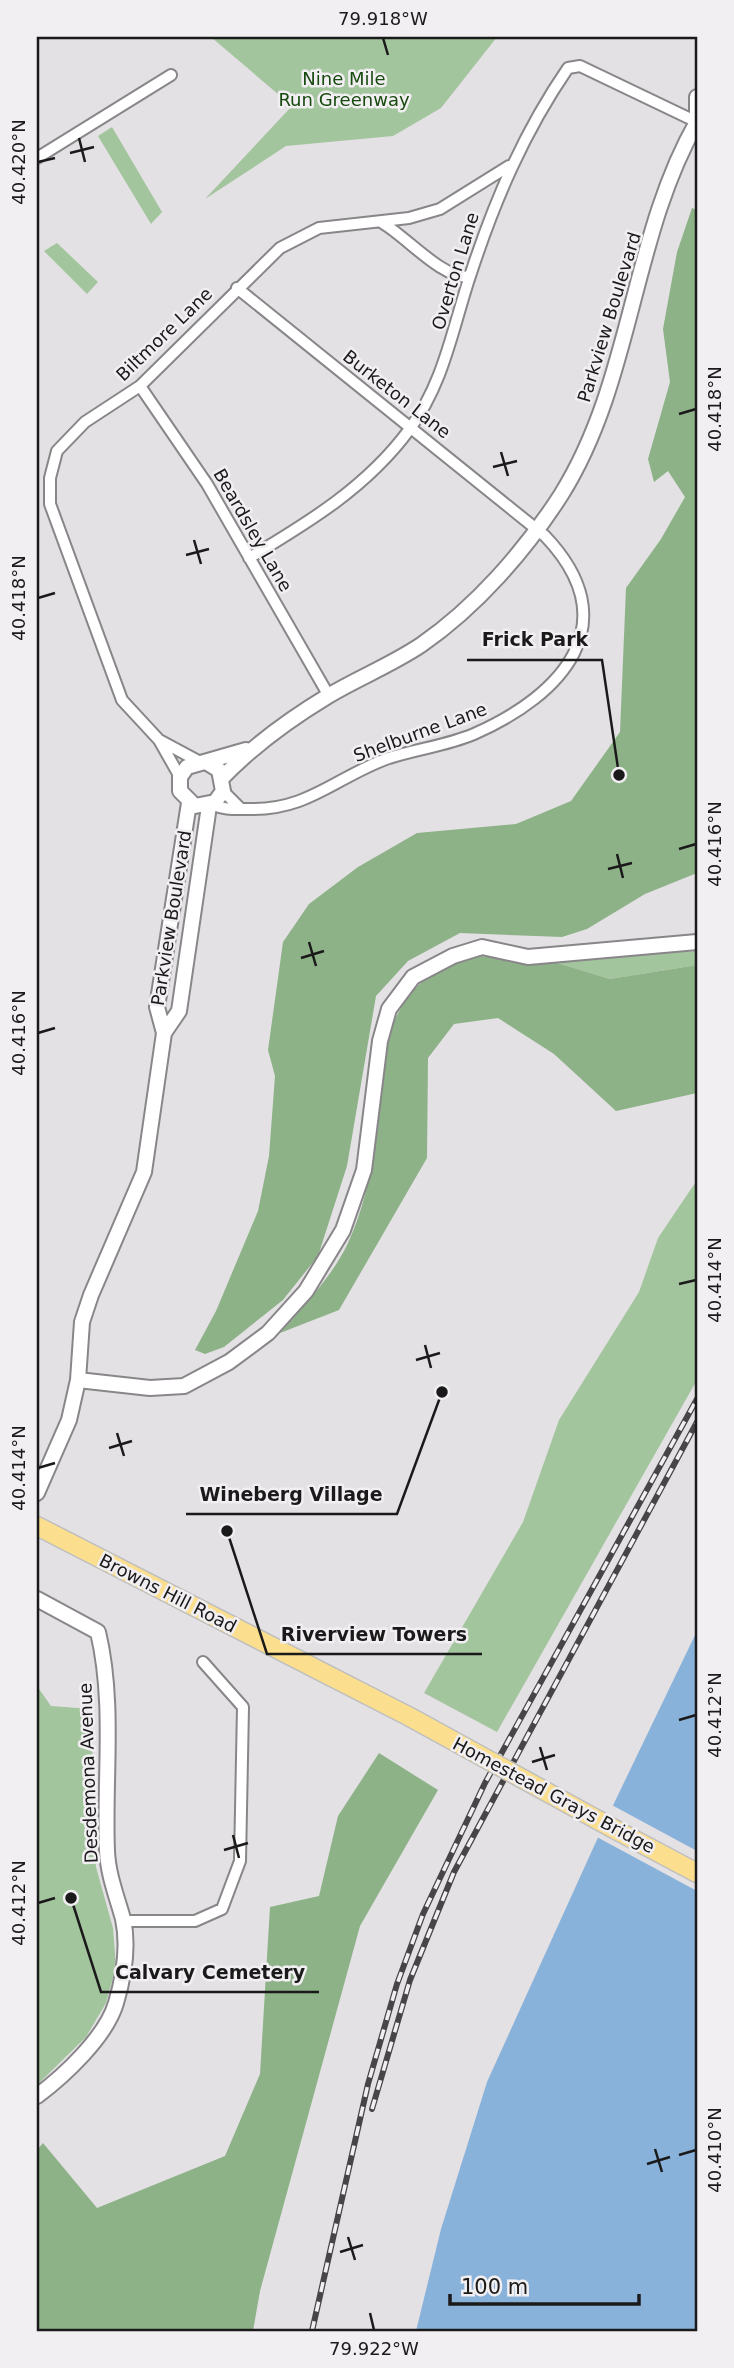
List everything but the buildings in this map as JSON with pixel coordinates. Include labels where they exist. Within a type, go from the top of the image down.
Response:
[{"type":"main road","name":"Browns Hill Road","points":[[37,1526],[411,1717]]},
{"type":"main road","name":"Homestead Grays Bridge","points":[[411,1717],[697,1873]]},
{"type":"street","name":"Overton Lane","points":[[249,558],[335,505],[386,458],[411,428],[445,367],[470,277],[509,166],[559,80],[574,65],[697,122]]},
{"type":"street","points":[[37,158],[171,75]]},
{"type":"street","name":"Parkview Boulevard","points":[[37,1493],[69,1420],[78,1380],[82,1322],[91,1295],[144,1172],[164,1033],[157,1007],[189,803],[180,791],[180,777],[187,767],[251,748],[329,696],[375,673],[451,622],[519,552],[561,495],[590,440],[609,394],[650,245],[672,179],[697,122],[697,97]]},
{"type":"street","name":"Biltmore Lane","points":[[159,740],[122,700],[50,504],[50,478],[57,451],[85,422],[140,386],[280,248],[319,228],[409,218],[440,209],[509,166]]},
{"type":"street","points":[[381,222],[402,234],[449,274],[470,277]]},
{"type":"street","name":"Burketon Lane","points":[[237,288],[536,528]]},
{"type":"street","name":"Beardsley Lane","points":[[140,386],[207,484],[329,696]]},
{"type":"street","name":"Shelburne Lane","points":[[210,805],[222,809],[258,810],[305,801],[386,760],[471,735],[505,719],[555,683],[570,662],[580,635],[581,597],[567,559],[536,528]]},
{"type":"street","points":[[159,740],[214,765],[223,784],[241,809]]},
{"type":"street","points":[[159,740],[180,777]]},
{"type":"street","name":"Parkview Boulevard","points":[[164,1033],[179,1011],[210,805],[251,748]]},
{"type":"street","name":"Parkview Boulevard","points":[[189,803],[210,805]]},
{"type":"street","points":[[78,1380],[150,1388],[184,1385],[229,1362],[268,1333],[306,1291],[343,1230],[364,1170],[380,1041],[389,1010],[413,977],[453,956],[482,947],[528,957],[697,942]]},
{"type":"street","name":"Desdemona Avenue","points":[[37,1599],[98,1632],[103,1654],[107,1743],[107,1854],[123,1921],[126,1957],[115,2007],[92,2044],[54,2083],[37,2096]]},
{"type":"street","points":[[123,1921],[195,1921],[222,1909],[240,1861],[243,1707],[204,1662]]},
{"type":"green space","name":"Nine Mile Run Greenway","points":[[211,37],[497,37],[441,108],[393,136],[286,146],[205,199],[292,106]]},
{"type":"green space","points":[[112,127],[162,212],[151,224],[98,136]]},
{"type":"green space","points":[[692,208],[697,210],[697,873],[645,894],[587,929],[562,937],[460,933],[408,961],[376,996],[347,1166],[318,1256],[283,1300],[224,1347],[205,1354],[195,1350],[216,1311],[258,1211],[269,1156],[275,1076],[268,1050],[283,942],[309,904],[358,867],[417,833],[516,824],[571,801],[620,732],[626,588],[661,539],[685,497],[668,471],[654,482],[648,459],[670,382],[663,329],[677,252]]},
{"type":"green space","points":[[57,243],[98,282],[87,294],[44,251]]},
{"type":"green space","points":[[697,951],[697,965],[610,979],[551,961]]},
{"type":"green space","points":[[481,956],[535,963],[551,961],[610,979],[697,965],[697,1093],[616,1111],[554,1054],[498,1018],[454,1024],[428,1058],[427,1158],[339,1310],[280,1333],[334,1267],[358,1218],[372,1166],[389,1033],[396,1017],[413,991],[435,972],[463,960]]},
{"type":"green space","points":[[697,1180],[697,1380],[497,1732],[424,1693],[523,1522],[559,1420],[639,1292],[658,1238]]},
{"type":"green space","points":[[37,1686],[51,1706],[91,1709],[96,1867],[113,1928],[116,1966],[106,2003],[86,2037],[37,2085]]},
{"type":"green space","points":[[379,1753],[438,1790],[360,1926],[260,2291],[253,2331],[37,2331],[37,2150],[43,2143],[97,2208],[225,2156],[260,2074],[270,1907],[319,1896],[338,1816]]},
{"type":"water","points":[[697,1631],[697,2331],[416,2331],[441,2229],[487,2082],[605,1822]]},
{"type":"pier","points":[[610,1804],[697,1851],[697,1891],[595,1836]]},
{"type":"railway","points":[[312,2331],[368,2084],[397,1984],[423,1914],[485,1783],[697,1399]]},
{"type":"railway","points":[[372,2109],[410,1980],[454,1872],[697,1422]]},
{"type":"place","name":"Frick Park","points":[[619,775]]},
{"type":"place","name":"Wineberg Village","points":[[442,1392]]},
{"type":"place","name":"Riverview Towers","points":[[227,1531]]},
{"type":"place","name":"Calvary Cemetery","points":[[71,1898]]}]
